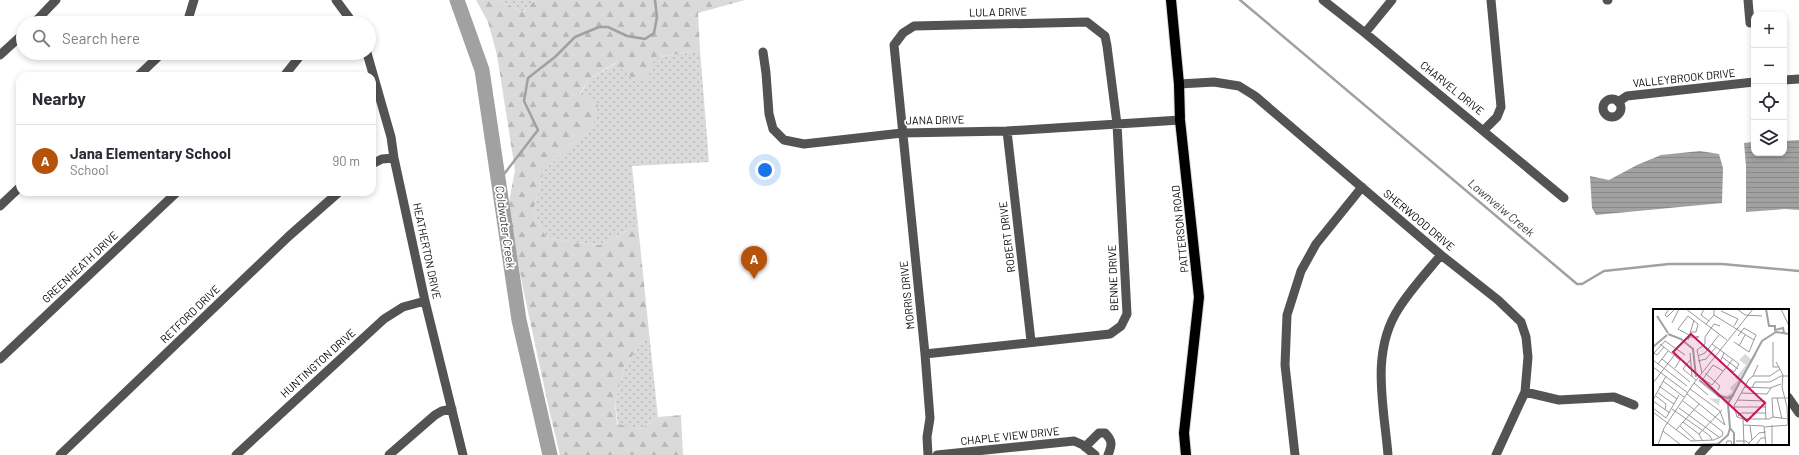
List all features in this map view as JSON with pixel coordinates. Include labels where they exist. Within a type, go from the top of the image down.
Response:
[{"type":"main road","name":"PATTERSON ROAD","points":[[1171,0],[1179,84],[1180,120],[1199,297],[1184,433],[1186,455]]},
{"type":"street","points":[[41,16],[56,0]]},
{"type":"street","points":[[189,16],[194,0]]},
{"type":"street","points":[[336,0],[348,16]]},
{"type":"street","name":"CHARVEL DRIVE","points":[[1323,0],[1484,130],[1564,198]]},
{"type":"street","points":[[1365,33],[1392,0]]},
{"type":"street","points":[[1484,130],[1497,117],[1501,107],[1491,0]]},
{"type":"street","points":[[1748,0],[1750,23]]},
{"type":"street","name":"LULA DRIVE","points":[[902,133],[894,45],[903,33],[914,26],[1086,22],[1105,36],[1117,124]]},
{"type":"street","points":[[0,55],[16,40]]},
{"type":"street","name":"JANA DRIVE","points":[[763,52],[769,114],[772,129],[784,140],[804,144],[902,133],[1007,131],[1180,120]]},
{"type":"street","points":[[142,72],[155,60]]},
{"type":"street","points":[[287,72],[297,60]]},
{"type":"street","name":"HEATHERTON DRIVE","points":[[369,60],[372,72]]},
{"type":"street","points":[[1787,80],[1799,79]]},
{"type":"street","name":"SHERWOOD DRIVE","points":[[1179,84],[1214,82],[1239,86],[1255,96],[1441,254],[1498,300],[1521,322],[1526,337],[1528,357],[1525,392],[1496,455]]},
{"type":"street","name":"VALLEYBROOK DRIVE","points":[[1618,102],[1627,96],[1751,82]]},
{"type":"street","name":"HEATHERTON DRIVE","points":[[376,84],[391,137],[394,158],[425,301],[463,455]]},
{"type":"street","name":"BENNE DRIVE","points":[[925,354],[1031,341],[1110,334],[1121,326],[1127,314],[1117,124]]},
{"type":"street","name":"ROBERT DRIVE","points":[[1007,131],[1031,341]]},
{"type":"street","name":"MORRIS DRIVE","points":[[902,133],[925,354],[930,418],[927,437],[928,455]]},
{"type":"street","points":[[376,162],[382,159],[394,158]]},
{"type":"street","points":[[1295,455],[1285,366],[1287,315],[1301,271],[1316,244],[1362,187]]},
{"type":"street","points":[[0,206],[16,191]]},
{"type":"street","name":"GREENHEATH DRIVE","points":[[0,359],[173,196]]},
{"type":"street","name":"RETFORD DRIVE","points":[[60,455],[289,236],[334,196]]},
{"type":"street","points":[[1388,455],[1380,369],[1385,339],[1398,308],[1441,254]]},
{"type":"street","name":"HUNTINGTON DRIVE","points":[[236,455],[384,319],[403,307],[425,301]]},
{"type":"street","points":[[1525,392],[1559,400],[1614,397],[1634,405]]},
{"type":"street","points":[[1789,398],[1799,413]]},
{"type":"street","points":[[389,455],[435,415],[442,411],[452,409]]},
{"type":"street","points":[[1085,447],[1099,433],[1105,433],[1111,439],[1112,445],[1108,455]]},
{"type":"street","name":"CHAPLE VIEW DRIVE","points":[[936,455],[1074,442],[1085,447],[1095,455]]},
{"type":"street","points":[[1699,455],[1708,445]]},
{"type":"green space","points":[[476,0],[497,0],[523,12],[535,0],[745,0],[698,13],[700,50],[655,58],[648,78],[635,81],[616,63],[588,80],[580,94],[598,104],[593,127],[544,170],[533,211],[546,237],[564,241],[600,245],[638,225],[649,332],[625,366],[615,402],[617,424],[641,429],[658,417],[681,415],[683,455],[560,455],[523,288],[508,207],[515,170],[497,55],[488,22]]},
{"type":"green space","points":[[497,0],[535,0],[523,12]]},
{"type":"green space","points":[[700,50],[709,162],[632,166],[638,225],[600,245],[564,241],[546,237],[533,211],[544,170],[593,127],[580,95],[588,80],[617,63],[635,81],[655,58]]},
{"type":"green space","points":[[649,332],[658,417],[641,429],[618,425],[615,402],[625,366]]},
{"type":"shaded area","points":[[1799,140],[1799,210],[1785,209],[1746,212],[1746,166],[1744,143],[1751,142],[1751,156],[1787,156],[1787,141]]},
{"type":"shaded area","points":[[1700,151],[1719,154],[1723,168],[1722,203],[1596,215],[1592,208],[1590,176],[1609,180],[1637,165],[1661,155]]},
{"type":"waterway","name":"Coldwater Creek","points":[[457,0],[482,70],[519,320],[550,455]]},
{"type":"waterway","name":"Lawnveiw Creek","points":[[498,182],[538,130],[524,101],[528,78],[555,57],[575,37],[599,27],[608,27],[627,36],[645,39],[654,33],[657,17],[655,0]]},
{"type":"waterway","name":"Lawnveiw Creek","points":[[1240,0],[1577,284],[1582,284],[1604,271],[1669,264],[1722,264],[1799,271]]},
{"type":"place","name":"Jana Elementary School","points":[[754,279]]}]
